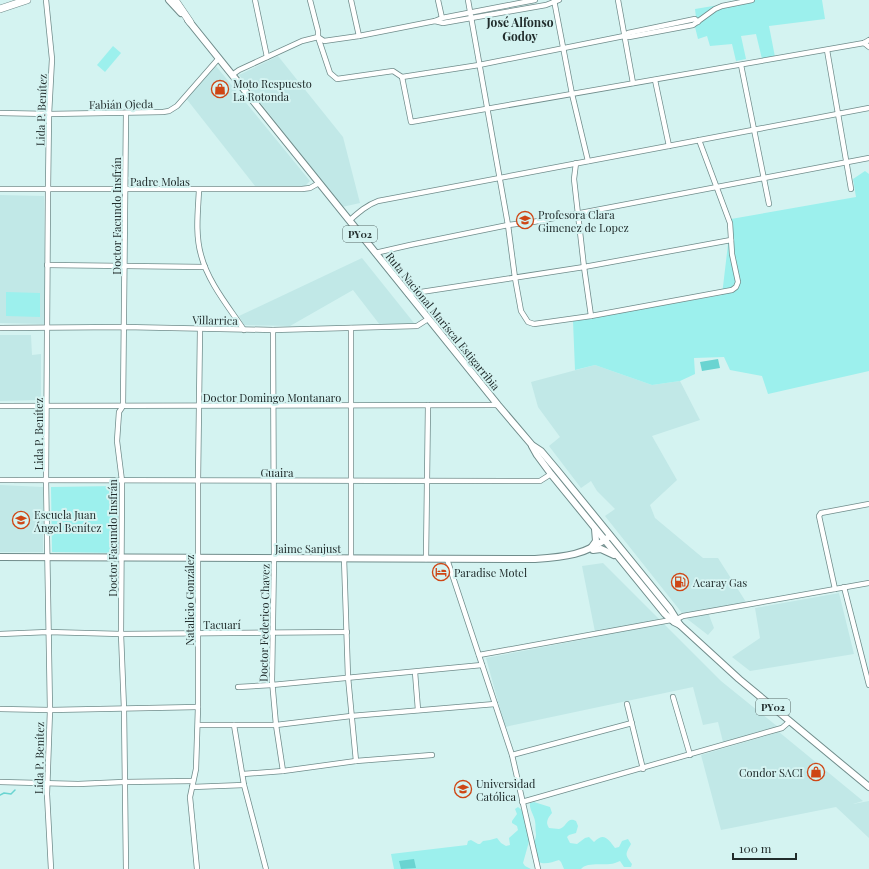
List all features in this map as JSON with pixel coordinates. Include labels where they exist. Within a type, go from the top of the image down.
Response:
[{"type":"highway","points":[[0,4],[13,0]]},
{"type":"highway","points":[[0,9],[27,0]]},
{"type":"highway","name":"PY02","points":[[175,0],[190,22]]},
{"type":"main road","name":"PY02","points":[[169,0],[190,22]]},
{"type":"main road","name":"Ruta Nacional Mariscal Estigarribia","points":[[190,22],[428,319],[532,445],[537,455],[551,474],[623,563],[676,621],[739,679],[869,787]]},
{"type":"main road","name":"Ruta Nacional Mariscal Estigarribia","points":[[532,445],[541,451],[676,621]]},
{"type":"main road","points":[[589,550],[596,541],[596,530],[592,524]]},
{"type":"main road","name":"Jaime Sanjust","points":[[0,557],[535,559],[554,558],[589,550],[610,536]]},
{"type":"main road","points":[[589,550],[601,549],[618,558],[623,563]]},
{"type":"street","name":"Lida P. Benítez","points":[[46,0],[52,59],[49,114],[46,480],[50,710],[48,783],[51,869]]},
{"type":"street","points":[[255,0],[267,57]]},
{"type":"street","points":[[310,0],[318,30],[318,37],[330,73],[337,79],[393,71],[402,77],[479,65],[624,36],[629,37],[693,25],[715,9],[722,6],[752,0]]},
{"type":"street","points":[[351,0],[359,36]]},
{"type":"street","points":[[438,0],[442,18]]},
{"type":"street","points":[[468,0],[500,177],[521,311],[528,322],[534,324],[591,316],[732,290],[736,287],[738,282],[732,254],[730,223],[699,140]]},
{"type":"street","points":[[435,22],[442,18],[535,0]]},
{"type":"street","points":[[232,75],[239,70],[302,41],[318,37],[324,40],[359,36],[435,22],[443,23],[546,5],[555,0],[572,94],[588,161]]},
{"type":"street","points":[[618,0],[633,84]]},
{"type":"street","points":[[402,77],[411,122],[827,50],[864,43],[869,40]]},
{"type":"street","points":[[864,43],[869,47]]},
{"type":"street","points":[[827,50],[851,189]]},
{"type":"street","name":"Fabián Ojeda","points":[[0,113],[49,114],[169,111],[177,106],[219,58]]},
{"type":"street","points":[[741,65],[769,204]]},
{"type":"street","points":[[655,80],[669,146]]},
{"type":"street","points":[[350,220],[363,208],[378,201],[869,108]]},
{"type":"street","name":"Doctor Facundo Insfrán","points":[[126,113],[123,406],[119,412],[117,441],[122,481],[121,634],[124,709],[126,869]]},
{"type":"street","points":[[375,253],[508,224],[533,222],[869,158]]},
{"type":"street","points":[[576,164],[574,179],[591,316]]},
{"type":"street","name":"Padre Molas","points":[[0,189],[302,189],[310,188],[319,183]]},
{"type":"street","points":[[199,190],[198,239],[201,255],[205,267],[214,284],[244,330]]},
{"type":"street","points":[[408,294],[584,267],[731,240]]},
{"type":"street","points":[[47,265],[205,267]]},
{"type":"street","name":"Villarrica","points":[[0,328],[124,327],[200,330],[273,330],[417,326],[428,319]]},
{"type":"street","points":[[351,328],[352,405],[347,632],[348,677],[356,761]]},
{"type":"street","name":"Natalicio González","points":[[197,869],[190,797],[196,769],[198,725],[198,481],[200,330]]},
{"type":"street","name":"Doctor Federico Chavez","points":[[273,330],[274,633],[272,685],[283,771]]},
{"type":"street","points":[[426,559],[428,405]]},
{"type":"street","name":"Doctor Domingo Montanaro","points":[[0,406],[498,405]]},
{"type":"street","name":"Guaira","points":[[0,480],[540,481],[551,474]]},
{"type":"street","points":[[835,589],[819,516],[821,513],[869,504]]},
{"type":"street","points":[[448,559],[512,755],[538,869]]},
{"type":"street","points":[[479,655],[676,621],[683,616],[869,583]]},
{"type":"street","points":[[844,587],[869,685]]},
{"type":"street","name":"Tacuarí","points":[[0,634],[48,632],[121,634],[347,632]]},
{"type":"street","points":[[238,687],[482,665]]},
{"type":"street","points":[[415,672],[418,710]]},
{"type":"street","points":[[673,697],[690,755]]},
{"type":"street","points":[[198,725],[276,725],[351,716],[495,704]]},
{"type":"street","points":[[627,704],[643,769]]},
{"type":"street","points":[[0,709],[50,710],[198,707]]},
{"type":"street","points":[[522,802],[643,769],[782,728],[790,721]]},
{"type":"street","points":[[512,755],[632,723]]},
{"type":"street","points":[[234,725],[244,785],[266,869]]},
{"type":"street","points":[[243,774],[283,771],[356,761],[432,755]]},
{"type":"street","points":[[0,782],[78,784],[193,781]]},
{"type":"street","points":[[192,787],[244,785]]},
{"type":"shaded area","points":[[749,0],[822,0],[825,19],[769,26],[775,57],[762,59],[756,34],[741,36],[746,59],[736,61],[732,44],[710,46],[707,36],[698,39],[695,27],[701,22],[700,18],[696,17],[695,9]]},
{"type":"shaded area","points":[[113,46],[121,53],[105,72],[97,65]]},
{"type":"shaded area","points":[[278,56],[343,137],[360,203],[342,207],[239,75]]},
{"type":"shaded area","points":[[216,66],[310,181],[304,187],[255,186],[185,97]]},
{"type":"shaded area","points":[[865,171],[869,174],[869,371],[768,394],[762,376],[730,370],[724,357],[694,358],[695,374],[680,381],[652,385],[595,365],[575,370],[573,321],[722,295],[731,219],[856,197],[853,179]]},
{"type":"shaded area","points":[[0,195],[44,196],[45,324],[0,323]]},
{"type":"shaded area","points":[[362,258],[414,323],[380,325],[353,290],[290,326],[244,325],[239,316]]},
{"type":"shaded area","points":[[6,292],[40,293],[40,317],[6,316]]},
{"type":"shaded area","points":[[0,335],[31,335],[32,355],[41,354],[41,400],[0,401]]},
{"type":"shaded area","points":[[718,359],[720,368],[702,371],[700,362]]},
{"type":"shaded area","points":[[595,365],[652,385],[680,381],[700,420],[652,436],[677,480],[650,505],[655,518],[703,558],[718,558],[746,602],[707,610],[714,628],[708,635],[686,618],[605,516],[615,509],[597,491],[591,481],[581,488],[549,446],[560,437],[538,407],[531,382]]},
{"type":"shaded area","name":"Escuela Juan Ángel Benítez","points":[[0,485],[43,487],[43,552],[0,552]]},
{"type":"shaded area","points":[[117,486],[119,553],[52,552],[51,487]]},
{"type":"shaded area","points":[[603,563],[721,681],[778,727],[723,742],[718,722],[703,725],[693,687],[505,727],[486,658],[596,637],[582,566]]},
{"type":"shaded area","points":[[839,593],[854,654],[750,671],[732,657],[760,638],[755,608]]},
{"type":"shaded area","points":[[779,732],[863,801],[853,804],[869,801],[869,838],[836,807],[721,830],[701,755]]},
{"type":"shaded area","points":[[534,802],[550,807],[552,813],[547,822],[549,828],[559,829],[571,820],[576,821],[578,826],[576,833],[567,837],[570,843],[577,844],[589,837],[594,842],[603,837],[606,838],[615,848],[619,847],[622,841],[628,839],[631,844],[627,854],[632,864],[631,867],[624,867],[620,861],[611,864],[587,865],[581,869],[564,869],[559,860],[546,863],[539,862],[538,858],[532,852],[536,834],[535,821],[530,803]]},
{"type":"shaded area","points":[[518,807],[523,811],[530,838],[523,863],[531,869],[394,869],[391,854],[467,845],[468,841],[471,840],[480,844],[483,841],[497,838],[506,846],[510,845],[509,838],[518,830],[517,826],[512,823],[512,821],[517,814],[515,809]]},
{"type":"shaded area","points":[[414,859],[416,868],[401,869],[399,861]]},
{"type":"waterway","points":[[0,795],[4,793],[11,794],[15,790]]},
{"type":"place","name":"Moto Respuesto La Rotonda","points":[[220,89]]},
{"type":"place","name":"Profesora Clara Gimenez de Lopez","points":[[525,220]]},
{"type":"place","name":"Escuela Juan Ángel Benítez","points":[[21,520]]},
{"type":"place","name":"Paradise Motel","points":[[441,572]]},
{"type":"place","name":"Acaray Gas","points":[[680,582]]},
{"type":"place","name":"Condor SACI","points":[[816,772]]},
{"type":"place","name":"Universidad Católica","points":[[463,789]]},
{"type":"district","name":"José Alfonso Godoy","points":[[520,29]]}]
